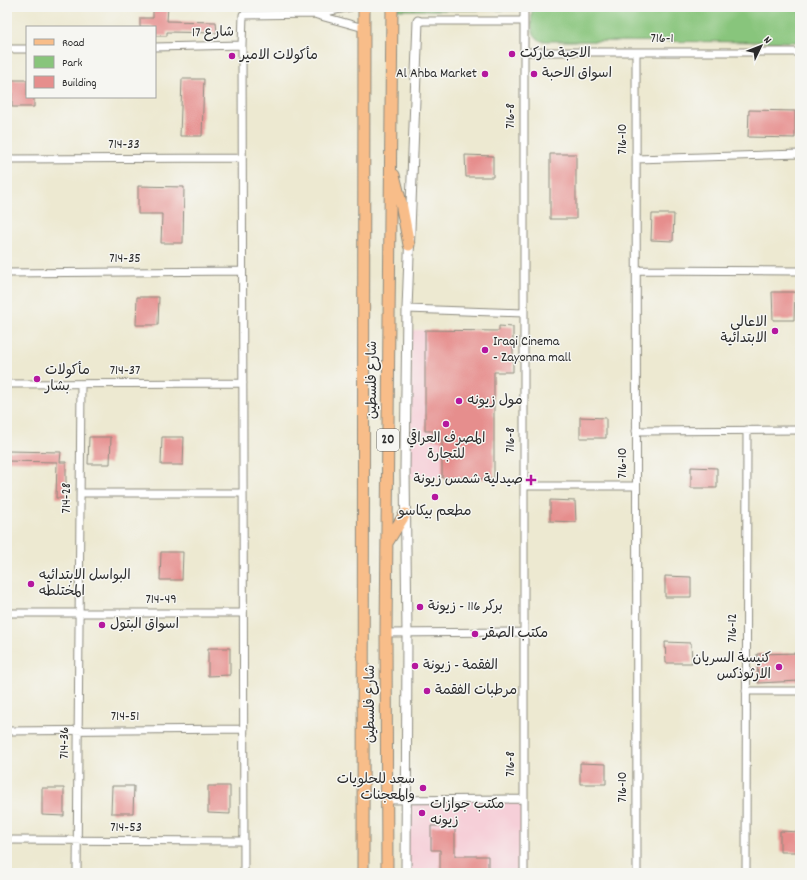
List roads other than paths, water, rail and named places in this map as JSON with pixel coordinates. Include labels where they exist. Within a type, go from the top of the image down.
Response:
[{"type":"main road","name":"شارع فلسطين","points":[[363,873],[364,7]]},
{"type":"main road","name":"شارع فلسطين","points":[[387,873],[386,633],[392,7]]},
{"type":"main road","points":[[390,162],[401,203],[409,245]]},
{"type":"main road","points":[[387,543],[405,514]]},
{"type":"street","name":"شارع 17","points":[[156,47],[242,46],[243,15],[315,14],[351,7]]},
{"type":"street","name":"716-8","points":[[524,7],[524,873]]},
{"type":"street","name":"شارع 17","points":[[315,14],[364,28]]},
{"type":"street","points":[[406,873],[407,633],[405,514],[407,309],[418,22],[524,21]]},
{"type":"street","points":[[242,46],[244,873]]},
{"type":"street","points":[[7,49],[26,49]]},
{"type":"street","name":"716-1","points":[[524,52],[800,52]]},
{"type":"street","name":"716-10","points":[[636,52],[636,873]]},
{"type":"street","points":[[636,159],[800,154]]},
{"type":"street","name":"714-33","points":[[7,159],[242,158]]},
{"type":"street","points":[[636,270],[800,271]]},
{"type":"street","name":"714-35","points":[[7,273],[242,271]]},
{"type":"street","points":[[407,309],[524,313]]},
{"type":"street","name":"714-37","points":[[7,384],[243,383]]},
{"type":"street","name":"714-28","points":[[79,613],[81,384]]},
{"type":"street","name":"716-12","points":[[746,873],[747,430]]},
{"type":"street","points":[[636,431],[800,430]]},
{"type":"street","points":[[524,486],[636,486]]},
{"type":"street","points":[[80,493],[243,493]]},
{"type":"street","name":"714-49","points":[[7,613],[244,613]]},
{"type":"street","name":"714-36","points":[[77,873],[79,613]]},
{"type":"street","points":[[386,633],[524,632]]},
{"type":"street","points":[[746,691],[800,690]]},
{"type":"street","name":"714-51","points":[[7,731],[244,730]]},
{"type":"street","points":[[386,800],[524,799]]},
{"type":"street","name":"714-53","points":[[7,840],[244,841]]},
{"type":"place","name":"الاحبة ماركت","points":[[512,54]]},
{"type":"place","name":"مأكولات الامير","points":[[232,56]]},
{"type":"place","name":"Al Ahba Market","points":[[485,74]]},
{"type":"place","name":"اسواق الاحبة","points":[[534,74]]},
{"type":"place","name":"الاعالي الابتدائية","points":[[775,331]]},
{"type":"place","name":"Iraqi Cinema - Zayonna mall","points":[[485,350]]},
{"type":"place","name":"مأكولات بشار","points":[[37,379]]},
{"type":"place","name":"مول زيونه","points":[[459,401]]},
{"type":"place","name":"المصرف العراقي للتجارة","points":[[446,424]]},
{"type":"place","name":"صيدلية شمس زيونة","points":[[531,480]]},
{"type":"place","name":"مطعم بيكاسو","points":[[435,497]]},
{"type":"place","name":"البواسل الابتدائيه المختلطه","points":[[31,584]]},
{"type":"place","name":"بركر 116 - زيونة","points":[[420,607]]},
{"type":"place","name":"اسواق البتول","points":[[102,625]]},
{"type":"place","name":"مكتب الصقر","points":[[475,634]]},
{"type":"place","name":"الفقمة - زيونة","points":[[415,666]]},
{"type":"place","name":"كنيسة السريان الارثوذكس","points":[[779,667]]},
{"type":"place","name":"مرطبات الفقمة","points":[[427,691]]},
{"type":"place","name":"سعد للحلويات والمعجنات","points":[[423,788]]},
{"type":"place","name":"مكتب جوازات زيونه","points":[[422,813]]}]
